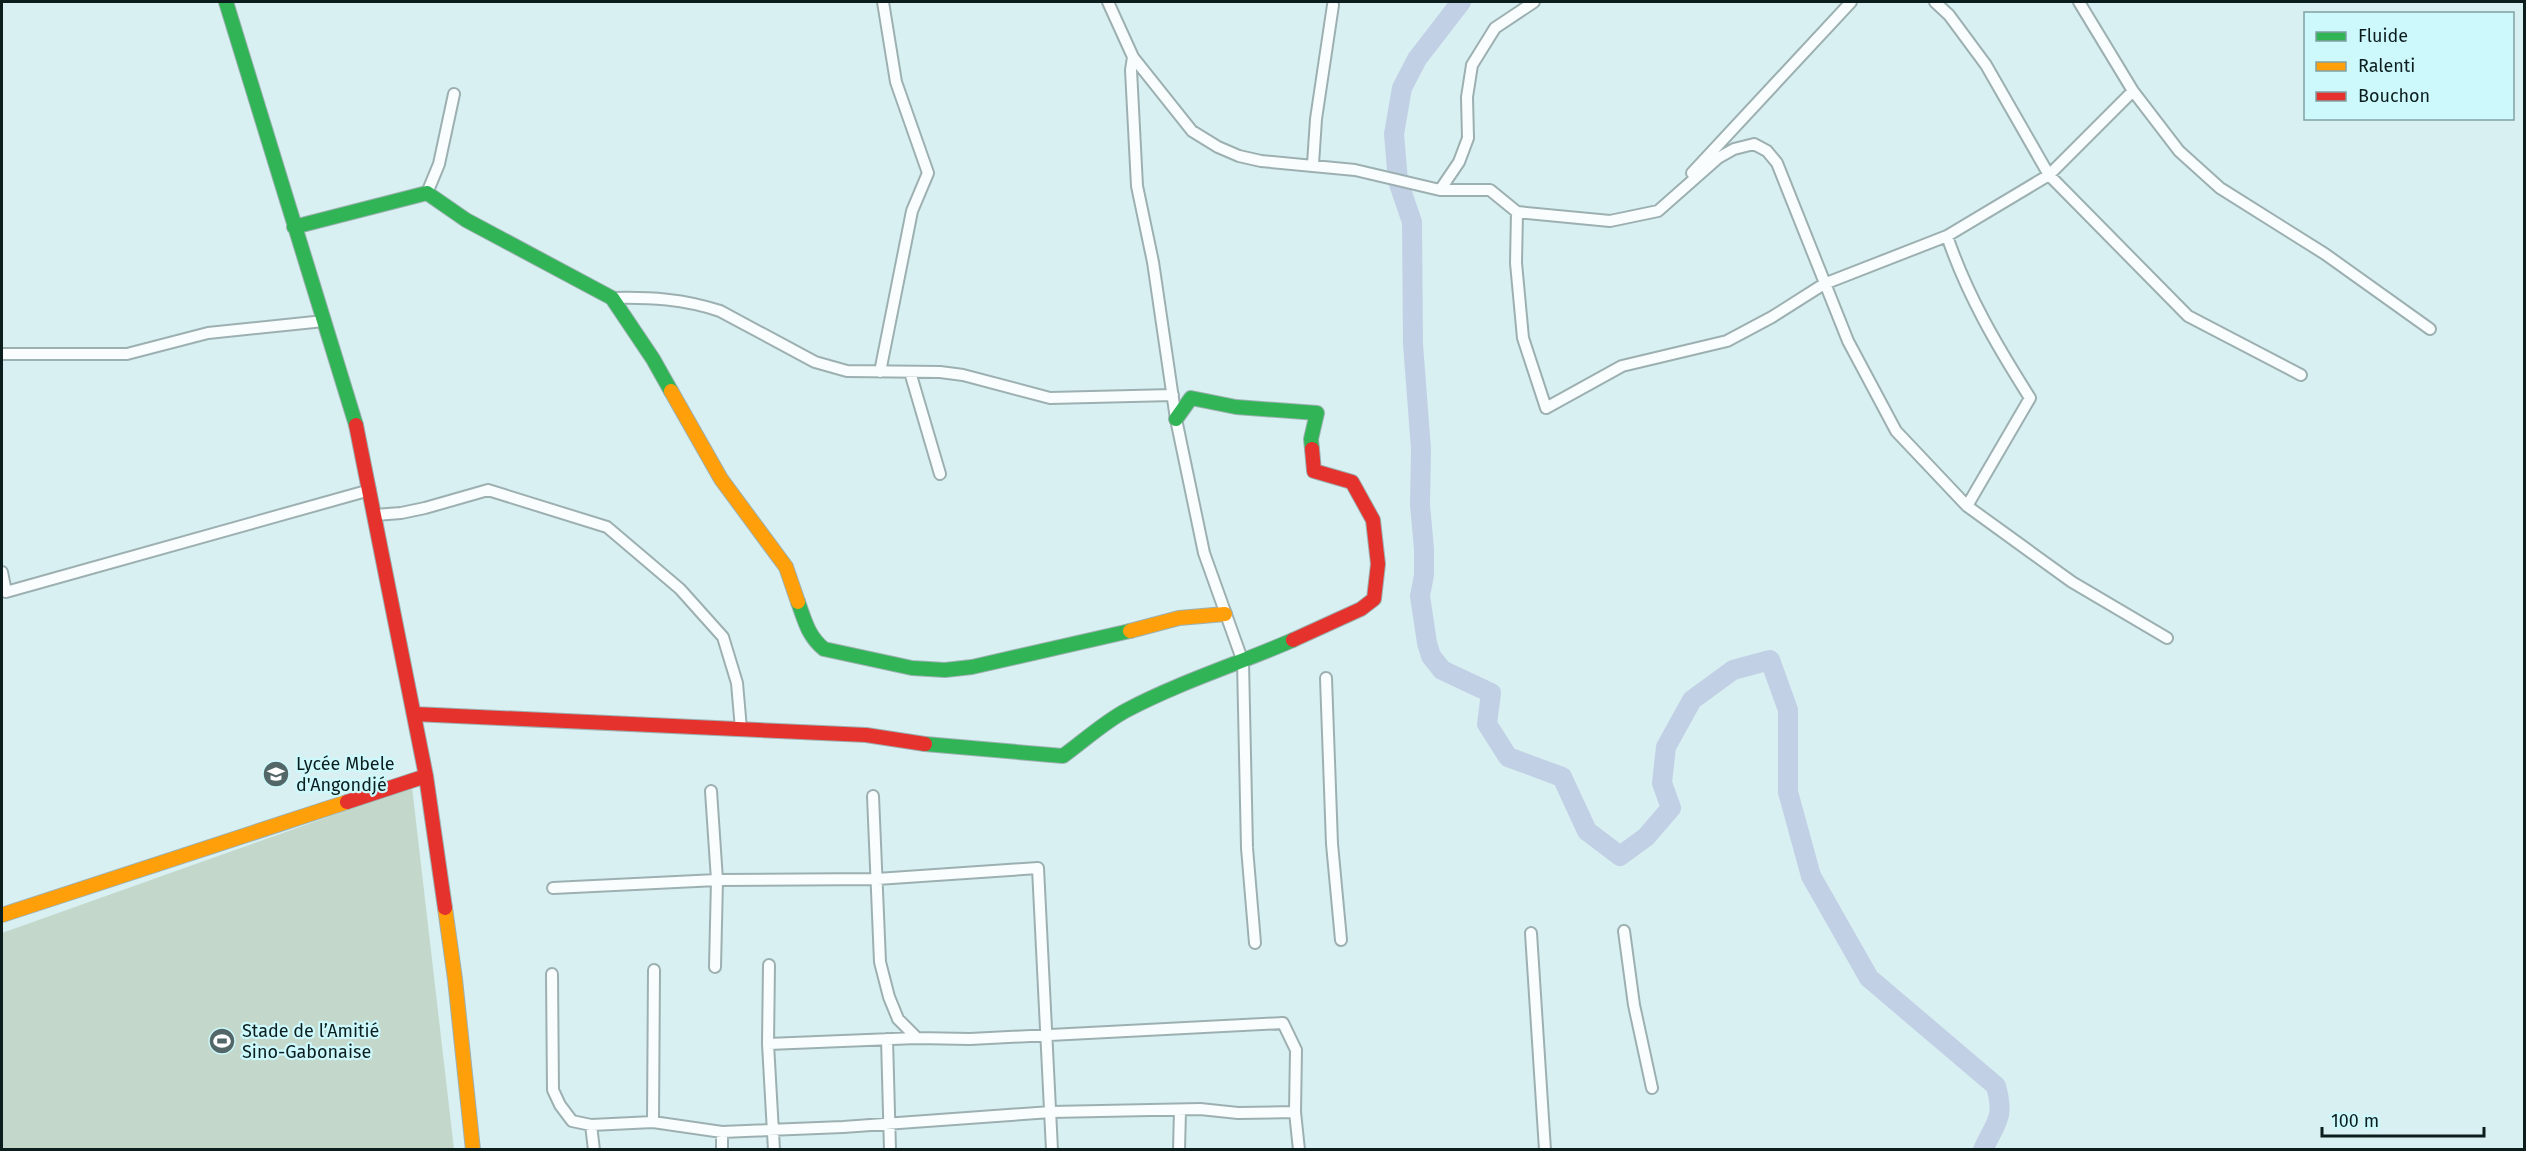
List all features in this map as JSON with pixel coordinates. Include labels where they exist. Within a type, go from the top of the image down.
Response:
[{"type":"street","points":[[226,2],[294,227],[351,404],[370,490],[426,776],[455,979],[473,1149]]},
{"type":"street","points":[[880,372],[912,212],[928,173],[896,82],[883,2]]},
{"type":"street","points":[[1108,2],[1133,57],[1181,120],[1201,137],[1239,156],[1261,161],[1313,164],[1355,170],[1440,190],[1490,190],[1517,212],[1611,221],[1658,211],[1719,158],[1734,149],[1754,144],[1767,151],[1777,163],[1848,341],[1896,431],[1967,506],[2072,582],[2167,638]]},
{"type":"street","points":[[1440,190],[1459,162],[1468,138],[1467,97],[1473,65],[1495,28],[1534,2]]},
{"type":"street","points":[[1658,211],[1851,2]]},
{"type":"street","points":[[1935,2],[1949,15],[1986,65],[2049,175],[2188,316],[2301,375]]},
{"type":"street","points":[[2079,2],[2133,91],[2179,151],[2220,188],[2325,254],[2430,329]]},
{"type":"street","points":[[1313,164],[1316,119],[1333,5]]},
{"type":"street","points":[[1133,57],[1131,70],[1137,186],[1153,262],[1176,419],[1203,553],[1243,662],[1247,848],[1255,943]]},
{"type":"street","points":[[1517,212],[1516,262],[1523,338],[1546,408],[1622,366],[1727,341],[1772,317],[1824,284],[1947,236],[2049,175],[2133,91]]},
{"type":"street","points":[[427,192],[439,164],[454,94]]},
{"type":"street","points":[[294,227],[427,192]]},
{"type":"street","points":[[427,192],[466,220],[612,298],[653,359],[721,479],[786,567],[808,631],[813,640],[824,649],[912,668],[945,670],[972,667],[1179,618],[1225,614]]},
{"type":"street","points":[[1947,236],[1959,272],[1988,331],[2030,398],[1967,506]]},
{"type":"street","points":[[612,298],[662,298],[720,311],[829,368],[847,371],[963,375],[1050,398],[1173,395]]},
{"type":"street","points":[[2,354],[127,354],[208,333],[324,321]]},
{"type":"street","points":[[910,372],[940,474]]},
{"type":"street","points":[[414,714],[866,735],[925,744],[1063,756],[1125,711],[1208,672],[1243,662],[1361,609],[1374,599],[1378,564],[1373,520],[1352,482],[1314,471],[1311,439],[1317,413],[1236,406],[1191,398],[1176,419]]},
{"type":"street","points":[[2,572],[6,592],[370,490]]},
{"type":"street","points":[[375,514],[401,513],[425,508],[488,490],[607,527],[680,589],[723,637],[737,683],[741,729]]},
{"type":"street","points":[[1326,678],[1332,844],[1341,940]]},
{"type":"street","points":[[2,915],[426,776]]},
{"type":"street","points":[[711,791],[717,880],[715,967]]},
{"type":"street","points":[[873,796],[880,962],[889,997],[898,1019],[917,1038]]},
{"type":"street","points":[[553,888],[717,880],[877,879],[1038,868],[1052,1149]]},
{"type":"street","points":[[1624,931],[1634,1005],[1652,1088]]},
{"type":"street","points":[[1531,933],[1545,1149]]},
{"type":"street","points":[[769,965],[768,1044],[774,1149]]},
{"type":"street","points":[[653,1122],[654,970]]},
{"type":"street","points":[[552,974],[553,1090],[560,1106],[572,1121],[591,1125],[653,1122],[722,1132],[1051,1112],[1200,1109],[1239,1113],[1295,1112]]},
{"type":"street","points":[[768,1044],[917,1038],[970,1039],[1283,1023],[1296,1050],[1295,1112],[1299,1149]]},
{"type":"street","points":[[887,1039],[890,1149]]},
{"type":"street","points":[[1179,1149],[1180,1110]]},
{"type":"street","points":[[591,1125],[594,1149]]},
{"type":"street","points":[[722,1132],[722,1149]]},
{"type":"green space","name":"Stade de l’Amitié Sino-Gabonaise","points":[[412,787],[454,1149],[2,1150],[2,933]]},
{"type":"waterway","points":[[1461,2],[1417,59],[1402,88],[1394,134],[1398,181],[1412,222],[1413,344],[1421,449],[1420,505],[1424,549],[1424,575],[1420,596],[1431,656],[1442,670],[1491,693],[1487,724],[1508,757],[1562,777],[1587,831],[1620,856],[1646,837],[1671,808],[1662,783],[1666,747],[1692,700],[1733,670],[1770,660],[1788,710],[1788,792],[1811,876],[1869,978],[1996,1086],[2000,1106],[1998,1120],[1983,1150]]},
{"type":"traffic: fast","points":[[226,2],[356,425]]},
{"type":"traffic: fast","points":[[294,227],[427,193],[466,220],[612,298],[653,359],[671,391]]},
{"type":"traffic: fast","points":[[1176,419],[1191,398],[1236,407],[1317,413],[1311,439],[1312,449]]},
{"type":"traffic: fast","points":[[798,602],[811,633],[824,649],[912,668],[945,670],[972,667],[1130,631]]},
{"type":"traffic: fast","points":[[925,744],[1063,756],[1127,710],[1188,682],[1293,640]]},
{"type":"traffic: slow","points":[[671,391],[721,479],[786,567],[798,602]]},
{"type":"traffic: slow","points":[[1130,631],[1179,618],[1225,614]]},
{"type":"traffic: slow","points":[[2,915],[347,802]]},
{"type":"traffic: slow","points":[[445,908],[473,1150]]},
{"type":"traffic: jam","points":[[356,425],[426,776],[445,908]]},
{"type":"traffic: jam","points":[[1293,640],[1361,609],[1374,599],[1378,564],[1373,520],[1352,482],[1314,471],[1312,449]]},
{"type":"traffic: jam","points":[[414,714],[866,735],[925,744]]},
{"type":"traffic: jam","points":[[347,802],[426,776]]},
{"type":"place","name":"Lycée Mbele d'Angondjé","points":[[276,774]]},
{"type":"place","name":"Stade de l’Amitié Sino-Gabonaise","points":[[222,1041]]}]
